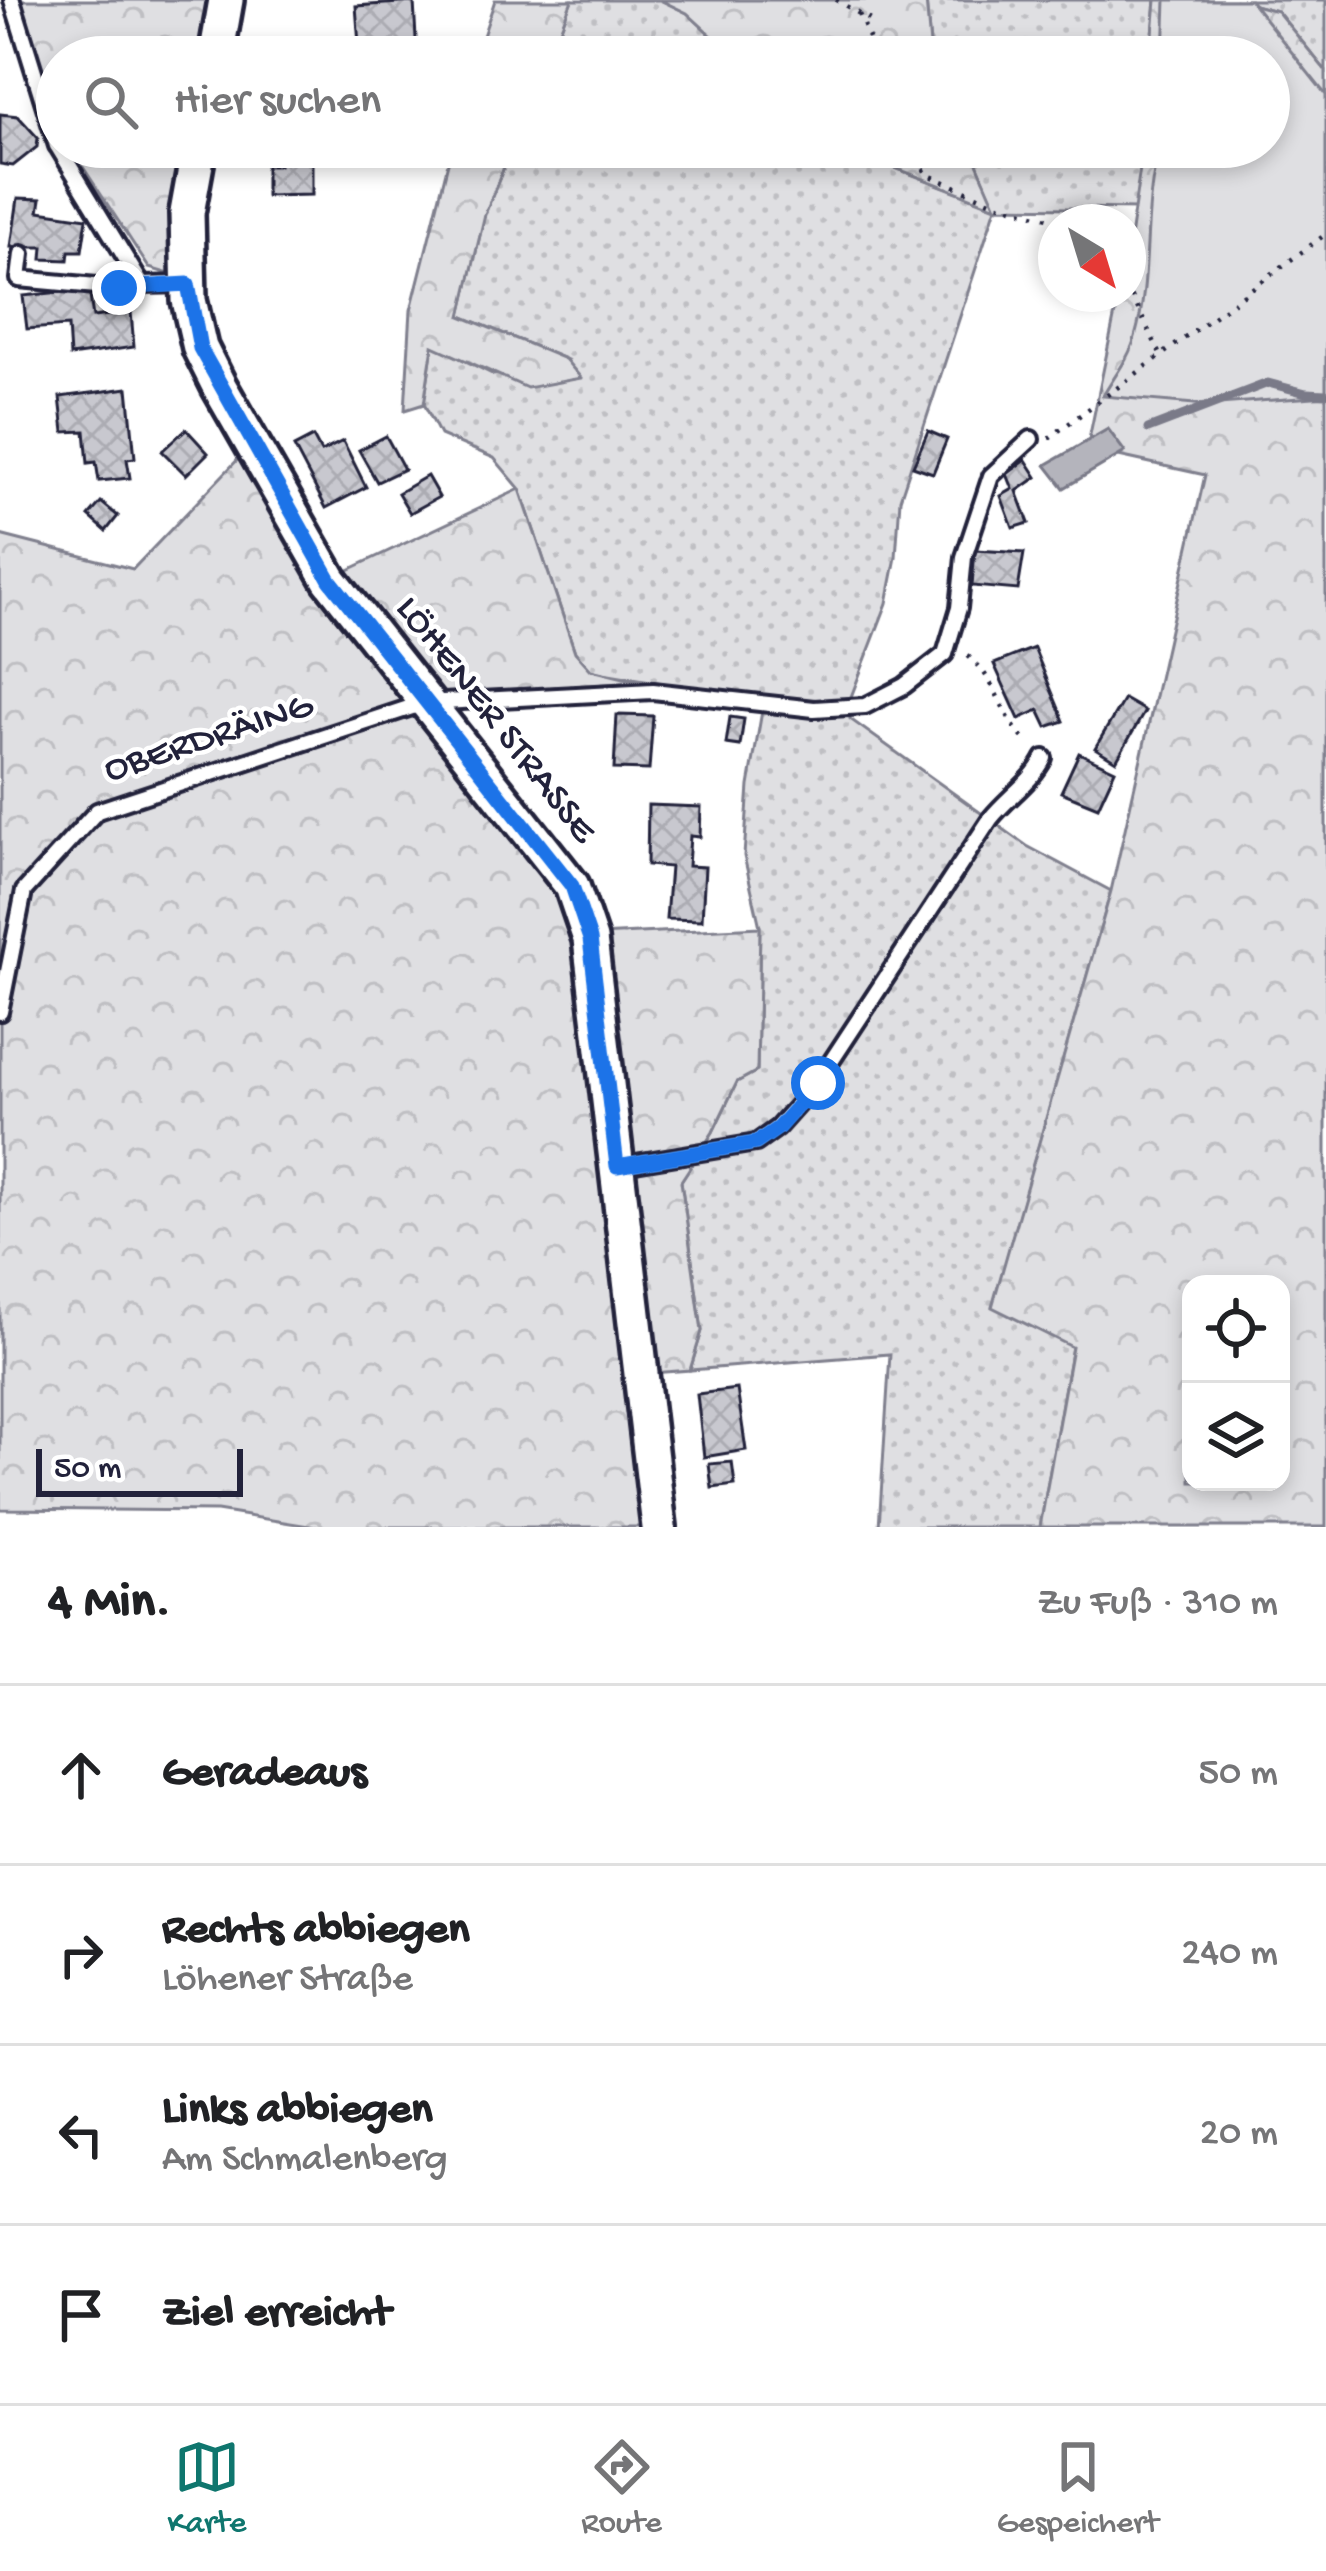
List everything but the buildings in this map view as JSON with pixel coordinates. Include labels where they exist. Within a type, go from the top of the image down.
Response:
[{"type":"street","points":[[219,36],[226,0]]},
{"type":"street","name":"LÖHENER STRASSE","points":[[195,168],[187,213],[188,284],[200,348],[219,386],[330,580],[572,886],[590,939],[659,1527]]},
{"type":"lane","points":[[12,0],[36,78]]},
{"type":"lane","points":[[70,168],[142,285]]},
{"type":"lane","points":[[22,254],[20,279],[119,288],[188,284]]},
{"type":"lane","points":[[945,654],[959,608],[964,557],[992,476],[1035,435]]},
{"type":"lane","name":"OBERDRÄING","points":[[0,1012],[24,891],[97,812],[424,703],[652,691],[814,709],[865,706],[904,686],[945,654]]},
{"type":"lane","points":[[617,1166],[756,1143],[778,1128],[818,1083],[991,818],[1015,790],[1036,776],[1044,758]]},
{"type":"path","points":[[836,0],[875,23]]},
{"type":"path","points":[[859,14],[868,36]]},
{"type":"path","points":[[923,168],[926,174],[995,203],[1038,215]]},
{"type":"path","points":[[1035,435],[1050,439],[1326,234]]},
{"type":"path","points":[[1140,312],[1162,356]]},
{"type":"path","points":[[945,654],[970,657],[982,668],[1012,727],[1044,758]]},
{"type":"green space","points":[[22,0],[212,0],[207,36],[36,36],[36,57]]},
{"type":"green space","points":[[495,0],[572,0],[557,36],[483,36]]},
{"type":"green space","points":[[572,0],[660,0],[687,13],[712,36],[557,36]]},
{"type":"green space","points":[[660,0],[926,0],[929,36],[712,36],[687,13]]},
{"type":"green space","points":[[926,0],[1156,0],[1153,36],[929,36]]},
{"type":"green space","points":[[1156,0],[1235,0],[1277,11],[1326,71],[1326,1527],[1040,1527],[1072,1347],[992,1307],[1111,891],[1205,475],[1087,449],[1115,312],[1146,312],[1146,204],[1135,204],[1140,168],[1290,168],[1290,36],[1153,36]]},
{"type":"green space","points":[[1166,0],[1250,0],[1279,36],[1165,36]]},
{"type":"green space","points":[[1235,0],[1326,0],[1326,71],[1277,11]]},
{"type":"green space","points":[[1290,50],[1326,95],[1326,396],[1206,405],[1103,396],[1129,352],[1140,312],[1146,312],[1155,168],[1290,168]]},
{"type":"green space","points":[[84,168],[186,168],[176,276],[149,268]]},
{"type":"green space","points":[[447,168],[504,168],[485,214],[461,316],[565,359],[581,378],[527,388],[433,346],[424,404],[405,410],[411,310]]},
{"type":"green space","points":[[504,168],[896,168],[995,206],[979,168],[1141,168],[1137,204],[996,207],[900,499],[887,603],[849,702],[752,698],[591,671],[575,652],[520,489],[494,458],[440,435],[424,404],[433,345],[494,375],[565,359],[461,316],[485,214]]},
{"type":"green space","points":[[895,168],[979,168],[996,207]]},
{"type":"green space","points":[[244,453],[280,528],[342,625],[557,886],[580,940],[645,1527],[315,1527],[217,1511],[0,1509],[0,535],[133,569]]},
{"type":"green space","points":[[520,489],[575,652],[591,670],[640,682],[430,695],[342,573]]},
{"type":"green space","points":[[762,711],[849,713],[850,719],[1027,846],[1111,891],[993,1306],[1072,1346],[1040,1527],[879,1527],[890,1354],[690,1370],[702,1331],[681,1181],[713,1132],[737,1082],[757,1071],[760,927],[744,856],[749,786]]},
{"type":"green space","points":[[760,927],[757,1071],[737,1082],[713,1132],[681,1181],[702,1331],[690,1370],[653,1373],[599,935]]},
{"type":"shaded area","points":[[1108,429],[1125,452],[1064,488],[1046,465]]},
{"type":"waterway","points":[[1148,429],[1268,383],[1326,394]]},
{"type":"route","points":[[119,288],[188,284],[200,348],[330,580],[572,886],[590,939],[617,1166],[756,1143],[778,1128],[818,1083]]}]
